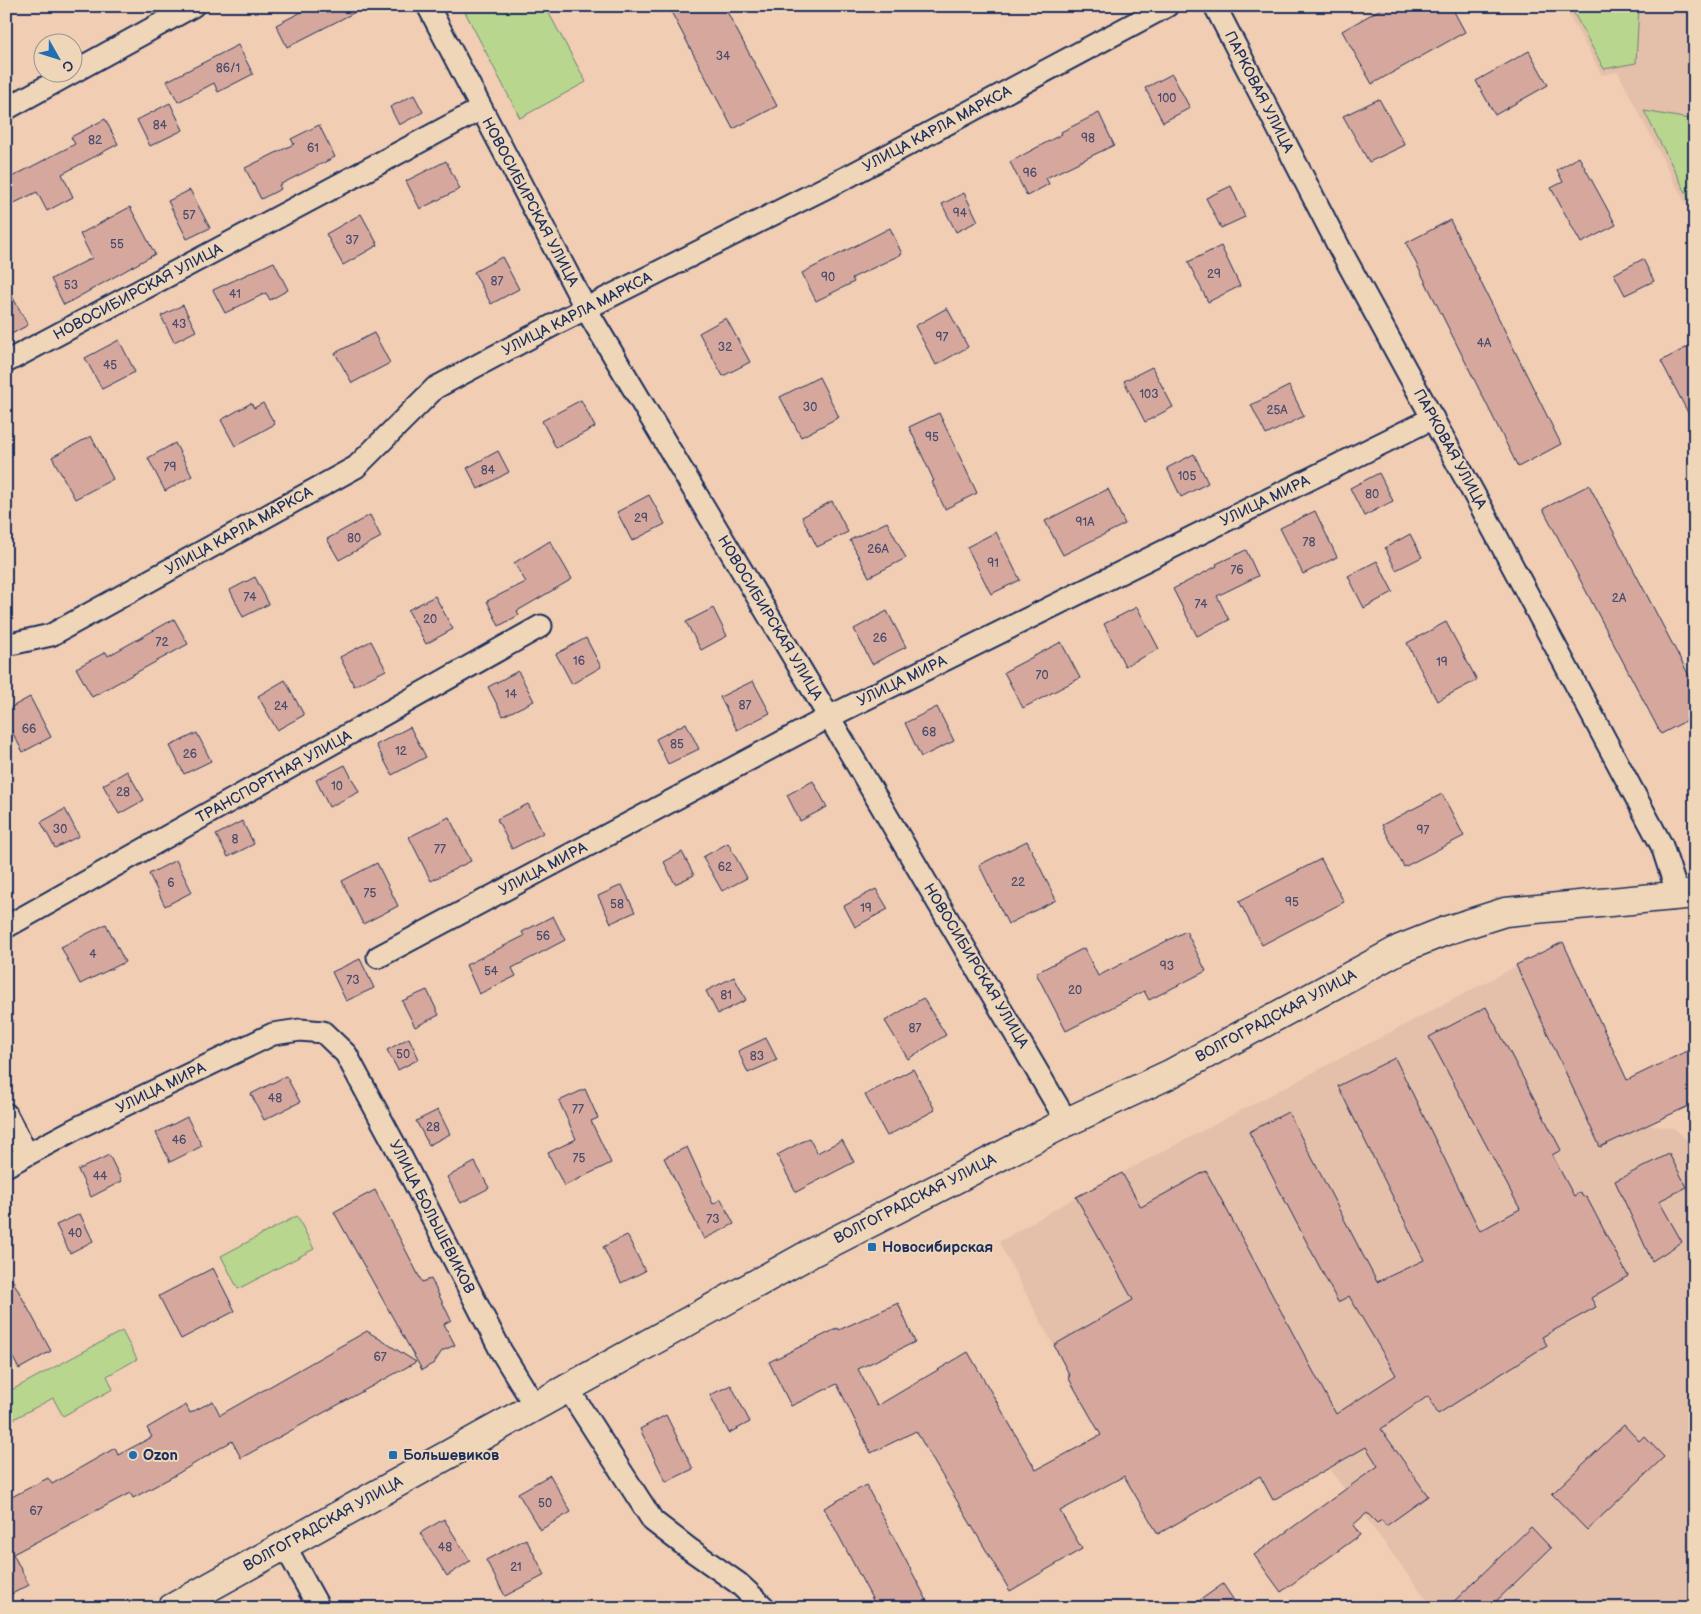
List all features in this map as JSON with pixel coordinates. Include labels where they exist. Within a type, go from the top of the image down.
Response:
[{"type":"street","points":[[6,109],[193,6]]},
{"type":"street","name":"НОВОСИБИРСКАЯ УЛИЦА","points":[[428,6],[586,309],[1067,1122]]},
{"type":"street","name":"УЛИЦА КАРЛА МАРКСА","points":[[6,645],[51,635],[356,467],[435,388],[562,321],[851,176],[1167,6]]},
{"type":"street","name":"ПАРКОВАЯ УЛИЦА","points":[[1215,6],[1340,249],[1433,418],[1686,894]]},
{"type":"street","name":"НОВОСИБИРСКАЯ УЛИЦА","points":[[6,362],[481,109]]},
{"type":"street","name":"УЛИЦА МИРА","points":[[378,956],[829,717],[1433,418]]},
{"type":"street","name":"ТРАНСПОРТНАЯ УЛИЦА","points":[[6,927],[541,626]]},
{"type":"street","name":"ВОЛГОГРАДСКАЯ УЛИЦА","points":[[172,1608],[812,1252],[1067,1122],[1170,1074],[1400,949],[1448,930],[1505,912],[1686,894]]},
{"type":"street","name":"УЛИЦА МИРА","points":[[6,1166],[272,1034],[300,1030],[322,1032]]},
{"type":"street","name":"УЛИЦА БОЛЬШЕВИКОВ","points":[[322,1032],[346,1054],[501,1351],[534,1406]]},
{"type":"street","points":[[6,1114],[27,1154]]},
{"type":"street","points":[[567,1387],[654,1521],[688,1548],[738,1583],[765,1608]]},
{"type":"street","points":[[285,1546],[319,1608]]},
{"type":"shaded area","points":[[1564,6],[1695,6],[1695,222],[1618,72],[1602,75]]},
{"type":"shaded area","points":[[1563,942],[1647,1125],[1674,1128],[1695,1148],[1695,1608],[1433,1608],[1328,1467],[1273,1500],[1166,1309],[1063,1364],[999,1242],[1076,1197]]},
{"type":"green space","points":[[462,6],[545,6],[586,82],[520,118]]},
{"type":"green space","points":[[1570,6],[1639,6],[1636,63],[1604,69]]},
{"type":"green space","points":[[1644,111],[1695,120],[1695,210]]},
{"type":"green space","points":[[297,1216],[314,1249],[238,1289],[221,1256]]},
{"type":"green space","points":[[122,1331],[137,1359],[107,1376],[113,1389],[63,1416],[53,1398],[10,1421],[6,1415],[6,1393]]},
{"type":"building","points":[[313,6],[367,6],[287,47],[276,25]]},
{"type":"building","points":[[668,6],[724,6],[777,106],[733,129]]},
{"type":"building","points":[[1386,6],[1451,6],[1465,32],[1372,84],[1342,31]]},
{"type":"building","points":[[238,45],[253,74],[218,92],[214,83],[178,102],[167,81]]},
{"type":"building","points":[[1529,51],[1548,85],[1495,115],[1476,81]]},
{"type":"building","points":[[1172,74],[1190,108],[1163,122],[1145,88]]},
{"type":"building","points":[[414,95],[423,112],[399,125],[390,107]]},
{"type":"building","points":[[1379,99],[1405,145],[1369,162],[1343,116]]},
{"type":"building","points":[[170,103],[183,130],[150,146],[137,120]]},
{"type":"building","points":[[1099,113],[1114,145],[1046,178],[1049,184],[1027,196],[1010,162],[1062,134],[1061,132]]},
{"type":"building","points":[[105,119],[118,144],[62,174],[73,197],[47,211],[37,192],[6,207],[6,180],[75,144],[71,137]]},
{"type":"building","points":[[319,125],[335,157],[279,185],[281,189],[261,199],[245,168],[294,144],[291,139]]},
{"type":"building","points":[[1579,157],[1616,225],[1581,243],[1551,188],[1563,182],[1557,170]]},
{"type":"building","points":[[446,161],[460,189],[420,209],[406,181]]},
{"type":"building","points":[[1231,186],[1245,217],[1221,228],[1206,198]]},
{"type":"building","points":[[190,190],[210,228],[187,239],[168,201]]},
{"type":"building","points":[[964,193],[978,221],[956,232],[942,204]]},
{"type":"building","points":[[130,207],[155,254],[64,305],[51,279],[92,258],[80,234]]},
{"type":"building","points":[[361,214],[378,245],[343,265],[326,234]]},
{"type":"building","points":[[1450,220],[1561,444],[1518,467],[1406,243]]},
{"type":"building","points":[[890,228],[902,254],[852,278],[854,282],[816,301],[802,273]]},
{"type":"building","points":[[1221,246],[1240,286],[1208,302],[1188,262]]},
{"type":"building","points":[[502,257],[519,289],[491,304],[474,272]]},
{"type":"building","points":[[1643,259],[1654,281],[1625,295],[1614,274]]},
{"type":"building","points":[[274,262],[288,290],[270,300],[266,293],[225,313],[213,290]]},
{"type":"building","points":[[6,285],[28,325],[6,337]]},
{"type":"building","points":[[183,305],[196,331],[174,342],[161,316]]},
{"type":"building","points":[[947,308],[968,347],[936,365],[915,326]]},
{"type":"building","points":[[726,318],[750,362],[723,376],[699,333]]},
{"type":"building","points":[[374,333],[390,363],[352,383],[335,353]]},
{"type":"building","points":[[119,340],[135,372],[102,389],[85,358]]},
{"type":"building","points":[[1695,343],[1695,426],[1661,361]]},
{"type":"building","points":[[1152,367],[1173,407],[1145,422],[1124,381]]},
{"type":"building","points":[[819,377],[839,417],[801,437],[780,397]]},
{"type":"building","points":[[1289,386],[1304,416],[1266,435],[1251,405]]},
{"type":"building","points":[[581,400],[595,427],[556,448],[542,421]]},
{"type":"building","points":[[251,403],[254,408],[263,403],[275,424],[235,446],[221,420]]},
{"type":"building","points":[[939,413],[977,493],[945,509],[909,427]]},
{"type":"building","points":[[91,436],[113,479],[75,499],[52,457]]},
{"type":"building","points":[[175,443],[192,476],[165,491],[148,458]]},
{"type":"building","points":[[498,451],[509,472],[478,489],[467,468]]},
{"type":"building","points":[[1194,454],[1208,483],[1181,497],[1167,468]]},
{"type":"building","points":[[1379,473],[1393,501],[1364,516],[1350,488]]},
{"type":"building","points":[[1589,485],[1695,687],[1695,716],[1661,734],[1543,509]]},
{"type":"building","points":[[1108,489],[1125,524],[1063,555],[1045,521]]},
{"type":"building","points":[[649,495],[665,524],[632,541],[617,512]]},
{"type":"building","points":[[832,501],[848,532],[817,547],[802,517]]},
{"type":"building","points":[[1315,511],[1337,557],[1303,574],[1280,528]]},
{"type":"building","points":[[370,515],[381,537],[339,560],[327,539]]},
{"type":"building","points":[[887,522],[906,558],[869,577],[850,540]]},
{"type":"building","points":[[996,532],[1020,580],[991,594],[967,547]]},
{"type":"building","points":[[1410,534],[1422,557],[1396,570],[1385,548]]},
{"type":"building","points":[[550,541],[572,579],[517,611],[519,615],[499,626],[487,601],[526,582],[514,563]]},
{"type":"building","points":[[1246,550],[1258,576],[1217,596],[1229,620],[1197,636],[1173,589],[1217,566],[1216,564]]},
{"type":"building","points":[[1377,561],[1393,592],[1364,608],[1348,576]]},
{"type":"building","points":[[255,577],[269,604],[243,617],[230,590]]},
{"type":"building","points":[[435,596],[453,629],[426,644],[408,610]]},
{"type":"building","points":[[1137,607],[1159,649],[1125,666],[1104,624]]},
{"type":"building","points":[[713,608],[727,636],[701,650],[686,622]]},
{"type":"building","points":[[887,611],[906,647],[872,664],[854,629]]},
{"type":"building","points":[[174,619],[188,644],[92,697],[76,668],[106,652],[108,656]]},
{"type":"building","points":[[1446,622],[1477,680],[1437,701],[1407,643]]},
{"type":"building","points":[[586,638],[601,667],[572,684],[556,654]]},
{"type":"building","points":[[371,641],[386,670],[354,686],[340,657]]},
{"type":"building","points":[[1061,642],[1080,678],[1023,708],[1004,672]]},
{"type":"building","points":[[518,671],[534,701],[503,716],[488,687]]},
{"type":"building","points":[[285,680],[304,715],[277,730],[258,696]]},
{"type":"building","points":[[753,681],[770,713],[737,730],[720,697]]},
{"type":"building","points":[[30,697],[51,737],[23,752],[6,721],[6,710]]},
{"type":"building","points":[[937,707],[954,741],[921,757],[905,723]]},
{"type":"building","points":[[686,723],[699,749],[668,764],[656,739]]},
{"type":"building","points":[[410,727],[426,757],[392,775],[376,745]]},
{"type":"building","points":[[197,733],[211,761],[184,774],[170,746]]},
{"type":"building","points":[[345,765],[359,792],[329,807],[316,780]]},
{"type":"building","points":[[127,771],[144,800],[119,814],[103,785]]},
{"type":"building","points":[[813,781],[827,807],[800,821],[787,795]]},
{"type":"building","points":[[1442,794],[1464,836],[1404,867],[1382,825]]},
{"type":"building","points":[[528,804],[543,833],[512,849],[497,819]]},
{"type":"building","points":[[65,809],[79,836],[55,848],[41,822]]},
{"type":"building","points":[[449,817],[471,861],[431,881],[409,837]]},
{"type":"building","points":[[242,821],[254,844],[228,857],[216,835]]},
{"type":"building","points":[[1027,841],[1056,900],[1008,924],[979,865]]},
{"type":"building","points":[[728,843],[747,878],[722,891],[703,857]]},
{"type":"building","points":[[682,852],[694,875],[675,884],[664,862]]},
{"type":"building","points":[[1321,859],[1344,902],[1262,945],[1239,901]]},
{"type":"building","points":[[176,860],[192,892],[165,906],[149,874]]},
{"type":"building","points":[[377,863],[398,906],[363,924],[342,881]]},
{"type":"building","points":[[622,885],[635,912],[611,923],[598,896]]},
{"type":"building","points":[[876,889],[888,909],[855,927],[844,906]]},
{"type":"building","points":[[553,916],[565,940],[512,968],[516,976],[479,994],[466,965],[524,936],[522,932]]},
{"type":"building","points":[[106,924],[125,962],[80,984],[61,947]]},
{"type":"building","points":[[1186,931],[1206,971],[1149,1000],[1144,991],[1066,1031],[1036,973],[1084,948],[1098,976]]},
{"type":"building","points":[[1563,942],[1627,1080],[1695,1047],[1695,1103],[1600,1147],[1516,965]]},
{"type":"building","points":[[360,959],[374,988],[346,1001],[332,972]]},
{"type":"building","points":[[734,977],[746,1000],[718,1014],[706,991]]},
{"type":"building","points":[[427,990],[439,1015],[415,1027],[402,1001]]},
{"type":"building","points":[[923,998],[946,1035],[908,1059],[885,1021]]},
{"type":"building","points":[[1486,1007],[1561,1150],[1552,1155],[1574,1196],[1580,1192],[1583,1197],[1586,1196],[1628,1276],[1591,1298],[1596,1307],[1542,1337],[1547,1345],[1438,1414],[1428,1396],[1381,1429],[1428,1496],[1386,1526],[1382,1520],[1377,1523],[1367,1513],[1353,1525],[1360,1535],[1281,1592],[1254,1555],[1378,1466],[1366,1447],[1273,1500],[1260,1476],[1158,1534],[1124,1476],[1060,1511],[1082,1549],[1010,1591],[916,1431],[871,1453],[837,1384],[791,1406],[769,1362],[838,1328],[839,1330],[898,1303],[915,1342],[858,1369],[877,1406],[968,1352],[1036,1470],[1101,1435],[1068,1377],[1070,1376],[1054,1345],[1133,1300],[1076,1197],[1122,1173],[1141,1207],[1206,1171],[1336,1414],[1396,1375],[1349,1296],[1338,1302],[1249,1132],[1288,1112],[1377,1282],[1424,1260],[1338,1086],[1395,1058],[1480,1231],[1520,1209],[1429,1037]]},
{"type":"building","points":[[409,1038],[419,1059],[398,1070],[387,1050]]},
{"type":"building","points":[[766,1038],[777,1060],[748,1073],[738,1051]]},
{"type":"building","points":[[913,1069],[935,1110],[887,1136],[865,1095]]},
{"type":"building","points":[[286,1076],[300,1102],[264,1120],[251,1094]]},
{"type":"building","points":[[585,1089],[598,1118],[591,1121],[611,1163],[564,1186],[548,1153],[576,1139],[559,1101]]},
{"type":"building","points":[[438,1110],[450,1134],[429,1145],[416,1121]]},
{"type":"building","points":[[187,1117],[202,1146],[170,1162],[156,1133]]},
{"type":"building","points":[[809,1138],[817,1153],[842,1140],[854,1162],[796,1192],[777,1155]]},
{"type":"building","points":[[687,1147],[713,1204],[721,1199],[734,1224],[704,1239],[664,1158]]},
{"type":"building","points":[[1669,1154],[1687,1187],[1659,1201],[1682,1242],[1652,1261],[1615,1181]]},
{"type":"building","points":[[109,1155],[122,1181],[91,1197],[78,1170]]},
{"type":"building","points":[[475,1162],[489,1188],[461,1203],[447,1177]]},
{"type":"building","points":[[375,1190],[422,1282],[431,1279],[451,1320],[444,1324],[455,1345],[442,1351],[434,1363],[422,1370],[334,1212]]},
{"type":"building","points":[[80,1214],[93,1241],[70,1253],[56,1225]]},
{"type":"building","points":[[627,1235],[645,1271],[621,1283],[603,1247]]},
{"type":"building","points":[[6,1268],[51,1351],[19,1369],[6,1345]]},
{"type":"building","points":[[213,1268],[235,1311],[181,1339],[159,1296]]},
{"type":"building","points":[[367,1331],[416,1362],[241,1458],[232,1441],[133,1498],[130,1493],[13,1554],[29,1585],[6,1597],[6,1500],[48,1478],[52,1484],[115,1448],[118,1455],[152,1437],[147,1428],[186,1405],[190,1413],[213,1401],[220,1415]]},
{"type":"building","points":[[731,1385],[750,1422],[729,1433],[710,1395]]},
{"type":"building","points":[[666,1415],[693,1469],[666,1482],[640,1429]]},
{"type":"building","points":[[1624,1425],[1639,1441],[1644,1436],[1664,1457],[1587,1530],[1552,1494]]},
{"type":"building","points":[[550,1475],[571,1512],[540,1530],[518,1493]]},
{"type":"building","points":[[866,1485],[931,1608],[877,1608],[824,1508]]},
{"type":"building","points":[[444,1519],[470,1561],[447,1576],[420,1533]]},
{"type":"building","points":[[1531,1527],[1551,1548],[1489,1608],[1447,1608]]},
{"type":"building","points":[[526,1539],[545,1575],[505,1596],[486,1560]]},
{"type":"building","points":[[1223,1584],[1239,1608],[1189,1608]]},
{"type":"place","name":"Новосибирская","points":[[872,1247]]},
{"type":"place","name":"Ozon","points":[[133,1455]]},
{"type":"place","name":"Большевиков","points":[[393,1455]]}]
